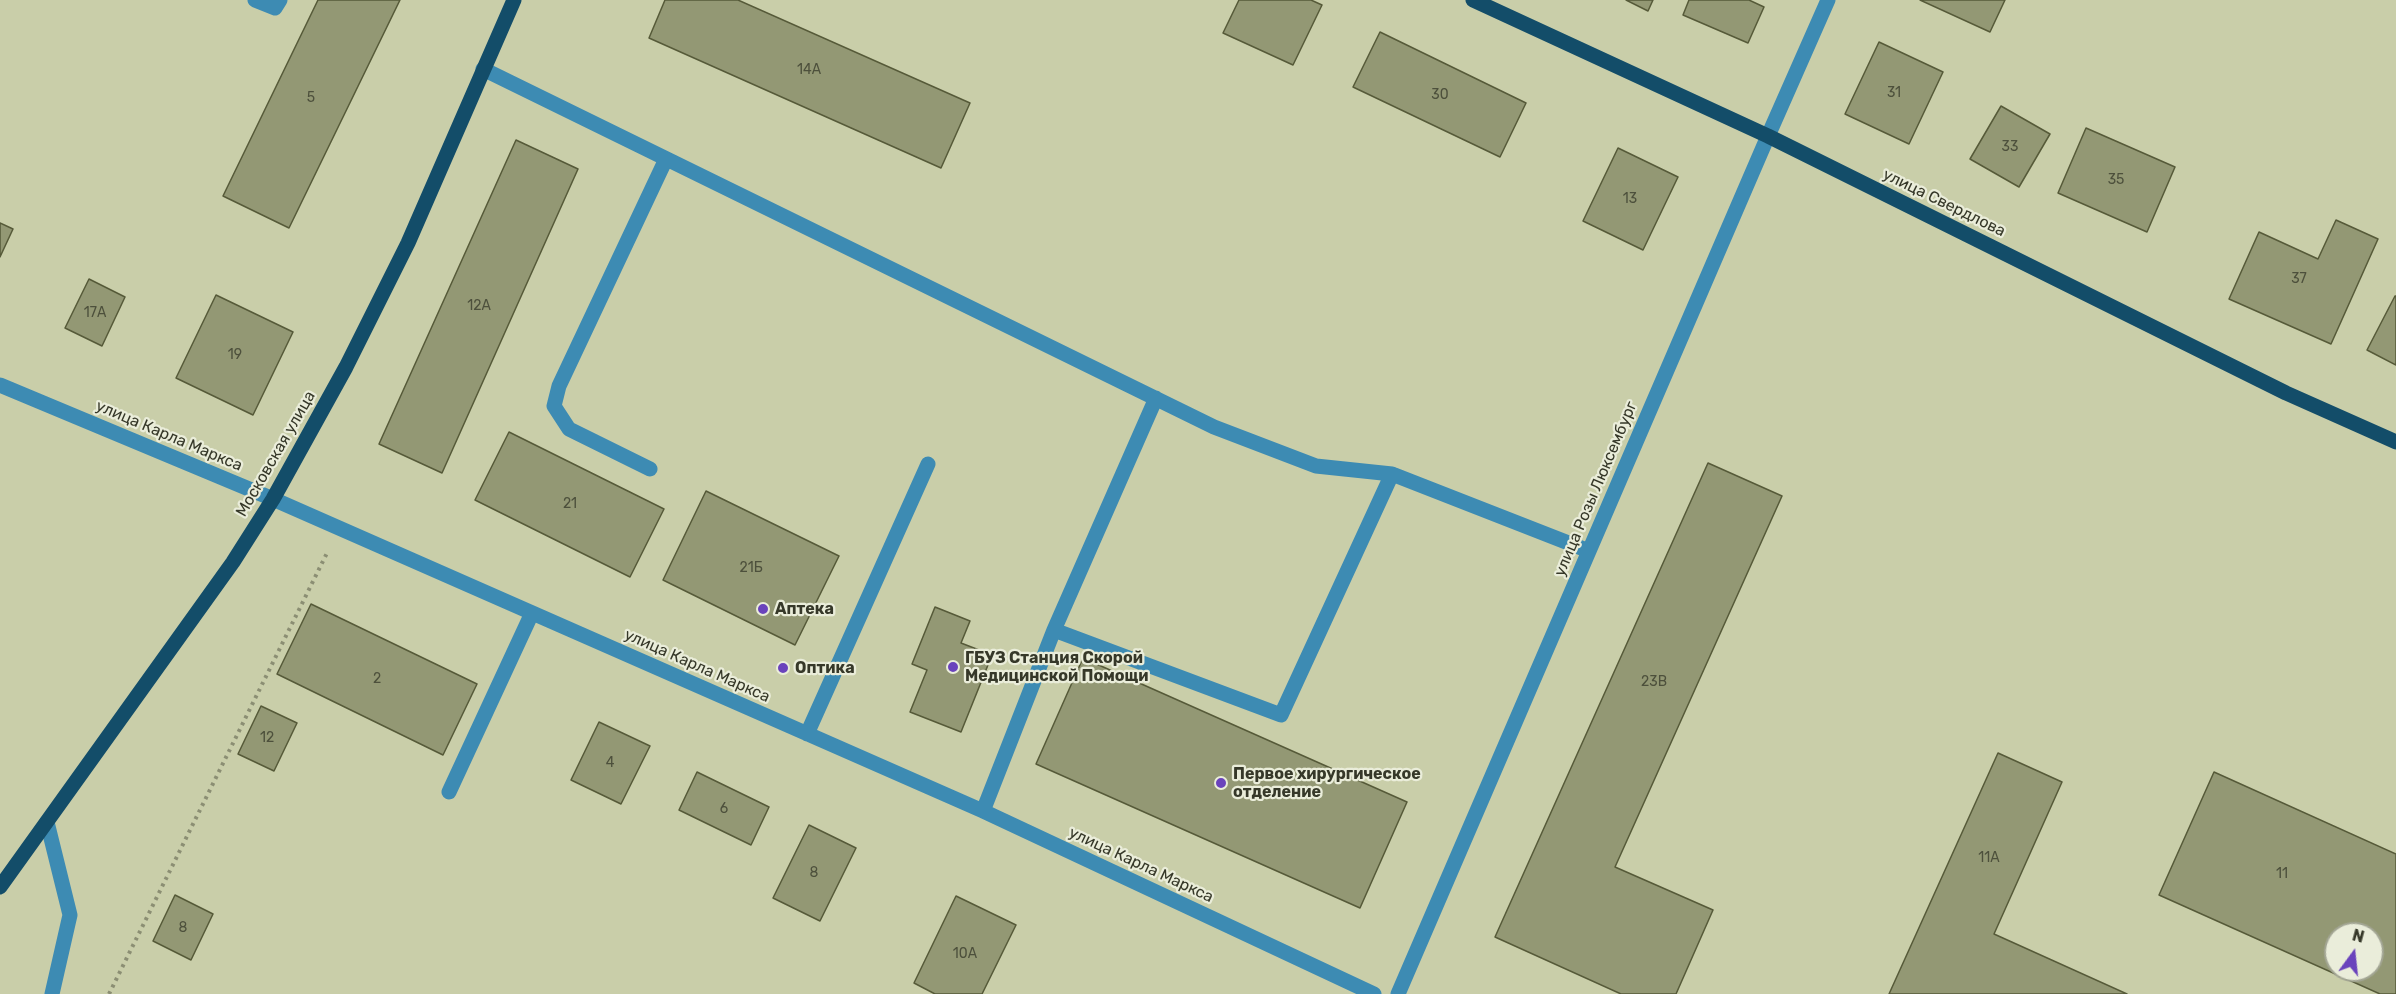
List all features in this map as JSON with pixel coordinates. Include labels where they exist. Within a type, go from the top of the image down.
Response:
[{"type":"main road","name":"Московская улица","points":[[0,887],[233,562],[273,499],[346,367],[408,243],[514,0]]},
{"type":"main road","name":"улица Свердлова","points":[[1473,0],[1767,136],[2286,393],[2396,442]]},
{"type":"street","points":[[255,0],[275,8],[279,0]]},
{"type":"street","name":"улица Розы Люксембург","points":[[1398,994],[1767,136],[1828,0]]},
{"type":"street","points":[[483,69],[1214,427],[1316,466],[1392,474],[1589,551]]},
{"type":"street","points":[[650,469],[569,429],[554,406],[560,386],[666,159]]},
{"type":"street","name":"улица Карла Маркса","points":[[0,385],[273,499],[983,811],[1374,994]]},
{"type":"street","points":[[983,811],[1054,630],[1156,398]]},
{"type":"street","points":[[807,734],[928,464]]},
{"type":"street","points":[[1054,630],[1281,715],[1392,474]]},
{"type":"street","points":[[449,792],[532,613]]},
{"type":"street","points":[[47,822],[70,915],[52,994]]},
{"type":"path","points":[[109,994],[339,528]]},
{"type":"building","points":[[318,0],[400,0],[289,228],[223,196]]},
{"type":"building","points":[[665,0],[738,0],[970,103],[941,168],[649,38]]},
{"type":"building","points":[[1239,0],[1311,0],[1322,5],[1293,65],[1223,33]]},
{"type":"building","points":[[1626,0],[1653,0],[1648,11]]},
{"type":"building","points":[[1689,0],[1749,0],[1764,7],[1748,43],[1683,15]]},
{"type":"building","points":[[1920,0],[2005,0],[1990,32]]},
{"type":"building","points":[[1380,32],[1526,103],[1500,157],[1353,87]]},
{"type":"building","points":[[1879,42],[1943,72],[1909,144],[1845,114]]},
{"type":"building","points":[[2001,106],[2050,134],[2019,187],[1970,159]]},
{"type":"building","points":[[2086,128],[2175,167],[2147,232],[2058,193]]},
{"type":"building","points":[[516,140],[578,169],[442,473],[379,444]]},
{"type":"building","points":[[1618,148],[1678,177],[1643,250],[1583,221]]},
{"type":"building","points":[[2336,220],[2378,239],[2331,344],[2229,299],[2259,232],[2318,259]]},
{"type":"building","points":[[0,223],[13,229],[0,257]]},
{"type":"building","points":[[89,279],[125,297],[102,346],[65,328]]},
{"type":"building","points":[[216,295],[293,332],[253,415],[176,378]]},
{"type":"building","points":[[2396,296],[2396,365],[2367,350]]},
{"type":"building","points":[[509,432],[664,509],[630,577],[475,500]]},
{"type":"building","points":[[1708,463],[1782,496],[1615,867],[1713,910],[1676,994],[1621,994],[1495,937]]},
{"type":"building","points":[[706,491],[839,556],[795,645],[663,580]]},
{"type":"building","points":[[311,604],[477,684],[443,755],[277,674]]},
{"type":"building","name":"ГБУЗ Станция Скорой Медицинской Помощи","points":[[935,607],[970,621],[961,643],[992,655],[961,732],[910,712],[927,670],[912,664]]},
{"type":"building","name":"Первое хирургическое отделение","points":[[1083,658],[1407,802],[1360,908],[1036,764]]},
{"type":"building","points":[[261,706],[297,723],[274,771],[238,754]]},
{"type":"building","points":[[599,722],[650,746],[621,804],[571,780]]},
{"type":"building","points":[[1998,753],[2062,782],[1994,934],[2127,994],[1889,994]]},
{"type":"building","points":[[697,772],[769,807],[751,845],[679,810]]},
{"type":"building","points":[[2214,772],[2396,854],[2396,994],[2380,994],[2353,982],[2384,982],[2384,922],[2324,922],[2324,969],[2159,895]]},
{"type":"building","points":[[809,825],[856,848],[820,921],[773,898]]},
{"type":"building","points":[[175,895],[213,914],[191,960],[153,941]]},
{"type":"building","points":[[956,896],[1016,925],[982,994],[935,994],[914,983]]},
{"type":"place","name":"Аптека","points":[[763,609]]},
{"type":"place","name":"ГБУЗ Станция Скорой Медицинской Помощи","points":[[953,667]]},
{"type":"place","name":"Оптика","points":[[783,668]]},
{"type":"place","name":"Первое хирургическое отделение","points":[[1221,783]]}]
